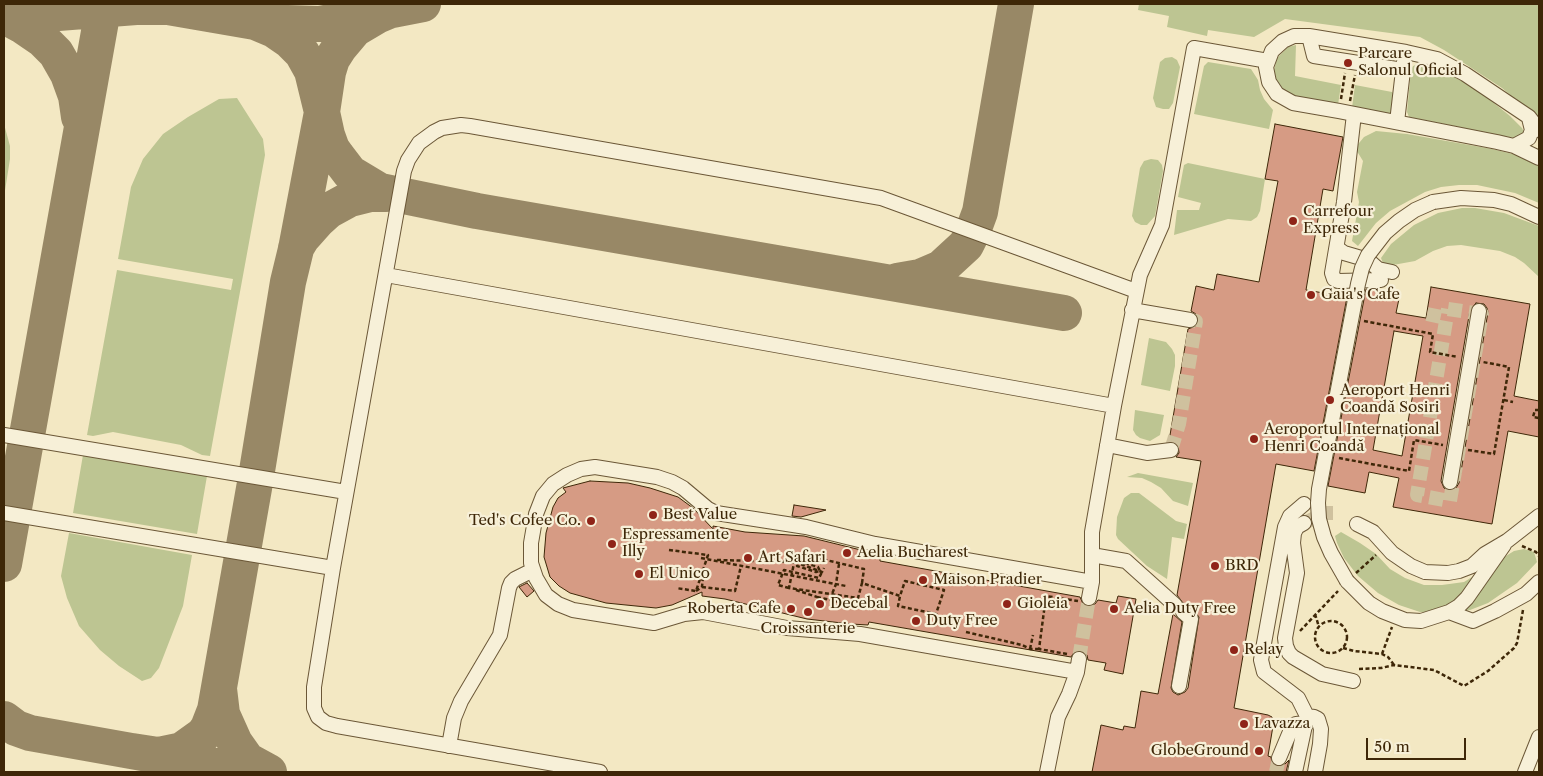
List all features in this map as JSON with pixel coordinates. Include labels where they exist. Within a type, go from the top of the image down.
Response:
[{"type":"street","points":[[1539,130],[1528,117],[1495,94],[1437,59],[1309,36],[1294,36],[1283,41],[1272,51],[1266,67],[1269,82],[1277,94],[1293,103],[1514,146],[1539,158]]},
{"type":"street","points":[[1309,36],[1314,56],[1404,70]]},
{"type":"street","points":[[1086,600],[1092,582],[1094,512],[1132,310],[1140,275],[1162,225],[1194,48],[1268,61]]},
{"type":"street","points":[[1397,122],[1406,52]]},
{"type":"street","points":[[1336,248],[1344,253],[1368,260],[1386,276],[1338,281],[1334,278],[1332,269],[1345,197],[1347,112]]},
{"type":"street","points":[[1514,146],[1529,138],[1532,130],[1528,117]]},
{"type":"street","points":[[600,772],[582,771],[337,726],[326,723],[318,717],[314,708],[314,687],[333,568],[404,171],[408,160],[420,143],[434,132],[451,126],[461,125],[881,198],[1136,291]]},
{"type":"street","points":[[1504,545],[1467,598],[1459,606],[1449,612],[1421,621],[1395,617],[1369,603],[1348,581],[1331,553],[1320,519],[1319,488],[1362,268],[1368,255],[1385,233],[1398,221],[1415,210],[1433,202],[1461,198],[1494,200],[1511,204],[1539,217]]},
{"type":"street","points":[[386,275],[1114,406]]},
{"type":"street","points":[[1132,310],[1190,320]]},
{"type":"street","points":[[1450,482],[1479,311]]},
{"type":"street","points":[[4,435],[346,492]]},
{"type":"street","points":[[1107,445],[1147,453],[1171,450]]},
{"type":"street","points":[[1047,772],[1058,717],[1069,694],[1076,662],[860,634],[787,628],[703,612],[684,614],[654,624],[573,610],[558,604],[546,595],[536,578],[531,563],[531,543],[536,514],[543,496],[553,484],[567,474],[595,467],[672,482],[683,488],[708,510],[716,513],[806,527],[876,544],[1092,582]]},
{"type":"street","points":[[1296,772],[1306,720],[1298,698],[1264,672],[1261,660],[1285,526],[1290,516],[1304,504]]},
{"type":"street","points":[[4,513],[333,568]]},
{"type":"street","points":[[1357,524],[1373,532],[1400,560],[1411,566],[1425,572],[1448,573],[1472,566],[1485,554],[1504,545],[1539,516]]},
{"type":"street","points":[[1304,523],[1297,527],[1294,533],[1293,543],[1298,573],[1285,638],[1286,646],[1293,657],[1322,674],[1355,675]]},
{"type":"street","points":[[1092,555],[1126,561],[1191,619],[1179,686]]},
{"type":"street","points":[[449,746],[454,718],[461,701],[500,635],[511,583],[533,570]]},
{"type":"street","points":[[1449,612],[1473,621],[1495,612],[1526,594],[1539,582]]},
{"type":"street","points":[[1278,758],[1292,727],[1314,717],[1318,719],[1321,729],[1315,772]]},
{"type":"street","points":[[1525,772],[1539,737]]},
{"type":"path","points":[[1347,112],[1352,62]]},
{"type":"path","points":[[1347,112],[1352,62]]},
{"type":"path","points":[[1329,439],[1339,458],[1409,471],[1414,440],[1494,454],[1510,367],[1430,352],[1433,334],[1362,321],[1360,334],[1347,338]]},
{"type":"path","points":[[1504,400],[1513,402]]},
{"type":"path","points":[[1539,410],[1535,410],[1533,417],[1539,418]]},
{"type":"path","points":[[1504,545],[1507,552],[1520,546],[1536,552],[1539,556]]},
{"type":"path","points":[[1296,634],[1385,546]]},
{"type":"path","points":[[669,550],[708,555],[696,592],[676,588]]},
{"type":"path","points":[[797,554],[797,552],[827,558],[853,568]]},
{"type":"path","points":[[796,553],[864,569],[862,583],[858,598],[789,588],[796,563],[796,553]]},
{"type":"path","points":[[694,591],[702,587],[735,591],[743,555]]},
{"type":"path","points":[[702,587],[703,559],[846,586]]},
{"type":"path","points":[[717,560],[796,563],[798,561],[818,567],[821,571]]},
{"type":"path","points":[[781,560],[784,570],[778,585],[844,603]]},
{"type":"path","points":[[830,599],[836,584],[839,564]]},
{"type":"path","points":[[784,570],[819,578],[824,568]]},
{"type":"path","points":[[905,582],[944,590],[936,614],[898,606],[900,596],[905,582]]},
{"type":"path","points":[[862,583],[900,596]]},
{"type":"path","points":[[1355,675],[1394,665],[1434,670],[1464,686],[1488,671],[1514,648],[1517,643],[1526,594]]},
{"type":"path","points":[[1039,649],[1046,596],[1086,600]]},
{"type":"path","points":[[1050,606],[1052,596]]},
{"type":"path","points":[[818,597],[818,605]]},
{"type":"path","points":[[1315,614],[1319,626]]},
{"type":"path","points":[[1382,654],[1395,617]]},
{"type":"path","points":[[1328,621],[1336,621],[1342,625],[1347,634],[1347,642],[1343,648],[1333,652],[1322,650],[1316,641],[1316,633],[1319,626],[1328,621]]},
{"type":"path","points":[[966,632],[1022,645],[1030,649],[1039,649],[1076,662]]},
{"type":"path","points":[[1030,649],[1032,635]]},
{"type":"path","points":[[1343,648],[1350,651],[1382,654],[1388,657],[1394,665]]},
{"type":"green space","points":[[1139,4],[1539,4],[1539,120],[1502,88],[1444,50],[1420,37],[1285,19],[1254,37],[1208,30],[1207,36],[1167,27],[1169,16],[1138,10]]},
{"type":"green space","points":[[1296,45],[1295,76],[1341,85],[1338,105],[1294,97],[1282,90],[1277,84],[1274,70],[1277,58],[1288,47]]},
{"type":"green space","points":[[1172,57],[1177,60],[1180,67],[1173,103],[1169,109],[1163,109],[1156,107],[1153,98],[1160,62],[1165,58]]},
{"type":"green space","points":[[1208,62],[1251,69],[1258,80],[1264,99],[1273,110],[1269,129],[1194,114],[1204,66]]},
{"type":"green space","points":[[1419,64],[1432,66],[1474,87],[1510,116],[1522,128],[1525,134],[1514,138],[1409,117],[1407,112],[1411,70],[1413,66]]},
{"type":"green space","points":[[1355,85],[1392,92],[1395,96],[1394,108],[1390,113],[1385,114],[1352,108]]},
{"type":"green space","points":[[237,98],[263,139],[265,155],[210,456],[202,455],[181,445],[113,432],[93,436],[87,435],[117,270],[231,290],[233,279],[118,259],[131,187],[143,159],[163,134],[188,117],[219,99]]},
{"type":"green space","points":[[4,124],[10,146],[10,159],[4,197]]},
{"type":"green space","points":[[1376,131],[1407,134],[1492,149],[1517,155],[1539,164],[1539,203],[1515,193],[1477,185],[1441,187],[1425,192],[1390,211],[1376,223],[1358,246],[1352,241],[1359,202],[1357,192],[1363,161],[1355,148],[1364,137]]},
{"type":"green space","points":[[1158,160],[1162,165],[1163,171],[1155,216],[1147,225],[1141,225],[1135,222],[1132,216],[1140,168],[1144,161]]},
{"type":"green space","points":[[1188,163],[1265,179],[1260,211],[1257,217],[1251,221],[1228,219],[1174,235],[1177,210],[1199,210],[1201,203],[1178,197],[1184,165]]},
{"type":"green space","points":[[1462,208],[1475,208],[1504,213],[1539,226],[1539,277],[1515,257],[1500,251],[1461,245],[1447,246],[1415,261],[1393,265],[1383,263],[1381,258],[1391,244],[1414,225],[1438,213]]},
{"type":"green space","points":[[1149,338],[1166,342],[1175,355],[1175,366],[1170,391],[1141,385]]},
{"type":"green space","points":[[1135,410],[1164,415],[1160,435],[1150,441],[1136,435],[1133,430]]},
{"type":"green space","points":[[83,455],[207,476],[197,534],[73,513]]},
{"type":"green space","points":[[1138,473],[1193,483],[1188,506],[1173,501],[1161,488],[1151,482],[1142,478],[1127,477]]},
{"type":"green space","points":[[1131,493],[1139,493],[1176,521],[1187,524],[1184,539],[1172,537],[1167,579],[1147,566],[1116,535],[1117,517],[1124,498]]},
{"type":"green space","points":[[1341,532],[1376,554],[1390,569],[1405,578],[1424,585],[1464,582],[1514,551],[1524,549],[1534,552],[1537,562],[1517,583],[1488,603],[1470,610],[1451,613],[1420,612],[1399,605],[1378,593],[1358,576],[1344,558],[1337,543],[1335,536]]},
{"type":"green space","points":[[69,533],[192,555],[183,606],[159,668],[151,678],[142,681],[119,666],[100,650],[79,626],[67,598],[61,576]]},
{"type":"building","points":[[1275,124],[1343,137],[1333,191],[1323,189],[1306,290],[1347,297],[1314,471],[1276,464],[1234,708],[1272,717],[1273,726],[1268,756],[1271,757],[1272,763],[1276,766],[1284,765],[1289,760],[1286,772],[1092,772],[1101,725],[1123,730],[1124,726],[1135,728],[1141,691],[1158,694],[1173,614],[1182,622],[1171,688],[1178,695],[1185,692],[1188,688],[1199,617],[1177,595],[1201,461],[1176,457],[1179,453],[1178,445],[1175,442],[1169,441],[1188,329],[1196,326],[1199,321],[1196,314],[1191,311],[1196,286],[1214,290],[1217,274],[1259,282],[1278,181],[1265,179]]},
{"type":"building","points":[[1431,287],[1530,304],[1514,396],[1539,401],[1539,437],[1508,431],[1492,524],[1393,507],[1399,478],[1369,472],[1365,493],[1328,486],[1366,289],[1400,294],[1396,313],[1426,318]],"holes":[[[1476,303],[1484,304],[1488,312],[1459,483],[1456,488],[1449,491],[1444,488],[1441,481],[1470,310]],[[1394,331],[1423,336],[1402,456],[1373,450]]]},
{"type":"building","points":[[590,481],[628,483],[678,497],[693,508],[713,529],[713,526],[745,532],[804,536],[873,553],[872,555],[880,558],[880,561],[1080,597],[1083,604],[1088,607],[1095,604],[1098,600],[1116,603],[1118,596],[1136,599],[1123,674],[1104,670],[1106,663],[1088,660],[1087,655],[1081,650],[1075,651],[1071,657],[869,622],[868,625],[807,619],[725,599],[702,596],[702,592],[672,605],[656,608],[606,603],[570,593],[550,577],[544,557],[546,533],[553,507],[558,498],[566,492],[563,488]]},
{"type":"building","points":[[794,505],[826,510],[801,517],[792,516]]},
{"type":"building","points":[[527,583],[534,591],[527,597],[519,587]]},
{"type":"taxiway","points":[[4,564],[104,4]]},
{"type":"taxiway","points":[[4,13],[32,15],[136,7],[168,7],[255,22],[320,24],[423,4]]},
{"type":"taxiway","points":[[897,281],[920,277],[941,268],[966,245],[973,231],[980,212],[1016,4]]},
{"type":"taxiway","points":[[389,11],[355,29],[339,48],[332,59],[328,72],[322,112],[327,135],[332,149],[337,156],[350,173],[380,191],[477,211],[1064,313]]},
{"type":"taxiway","points":[[4,16],[43,40],[56,53],[68,74],[76,96],[79,117]]},
{"type":"taxiway","points":[[132,751],[158,755],[182,750],[203,735],[215,710],[288,282],[322,112],[312,71],[302,53],[290,41],[274,30],[255,22]]},
{"type":"taxiway","points":[[296,248],[302,238],[328,211],[350,199],[370,194],[386,194]]},
{"type":"taxiway","points":[[219,689],[222,714],[235,743],[247,760],[269,772]]},
{"type":"taxiway","points":[[4,719],[16,728],[30,733],[249,772]]},
{"type":"tunnel","points":[[1448,309],[1482,314],[1450,501],[1417,495],[1448,309]]},
{"type":"tunnel","points":[[1427,314],[1446,318]]},
{"type":"tunnel","points":[[1171,450],[1179,424],[1196,321],[1190,320]]},
{"type":"tunnel","points":[[1304,523],[1326,513],[1333,513]]},
{"type":"tunnel","points":[[1079,659],[1089,598]]},
{"type":"tunnel","points":[[1276,772],[1279,758]]},
{"type":"place","name":"Parcare Salonul Oficial","points":[[1348,63]]},
{"type":"place","name":"Carrefour Express","points":[[1293,221]]},
{"type":"place","name":"Gaia's Cafe","points":[[1311,295]]},
{"type":"place","name":"Aeroport Henri Coandă Sosiri","points":[[1330,400]]},
{"type":"place","name":"Aeroportul Internațional Henri Coandă","points":[[1254,439]]},
{"type":"place","name":"Best Value","points":[[653,515]]},
{"type":"place","name":"Ted's Cofee Co.","points":[[591,521]]},
{"type":"place","name":"Espressamente Illy","points":[[612,544]]},
{"type":"place","name":"Aelia Bucharest","points":[[847,553]]},
{"type":"place","name":"Art Safari","points":[[748,558]]},
{"type":"place","name":"BRD","points":[[1215,566]]},
{"type":"place","name":"El Unico","points":[[639,574]]},
{"type":"place","name":"Maison Pradier","points":[[923,580]]},
{"type":"place","name":"Decebal","points":[[820,604]]},
{"type":"place","name":"Gioleia","points":[[1007,604]]},
{"type":"place","name":"Roberta Cafe","points":[[791,609]]},
{"type":"place","name":"Aelia Duty Free","points":[[1114,609]]},
{"type":"place","name":"Croissanterie","points":[[808,612]]},
{"type":"place","name":"Duty Free","points":[[916,621]]},
{"type":"place","name":"Relay","points":[[1234,650]]},
{"type":"place","name":"Lavazza","points":[[1244,724]]},
{"type":"place","name":"GlobeGround","points":[[1259,751]]}]
